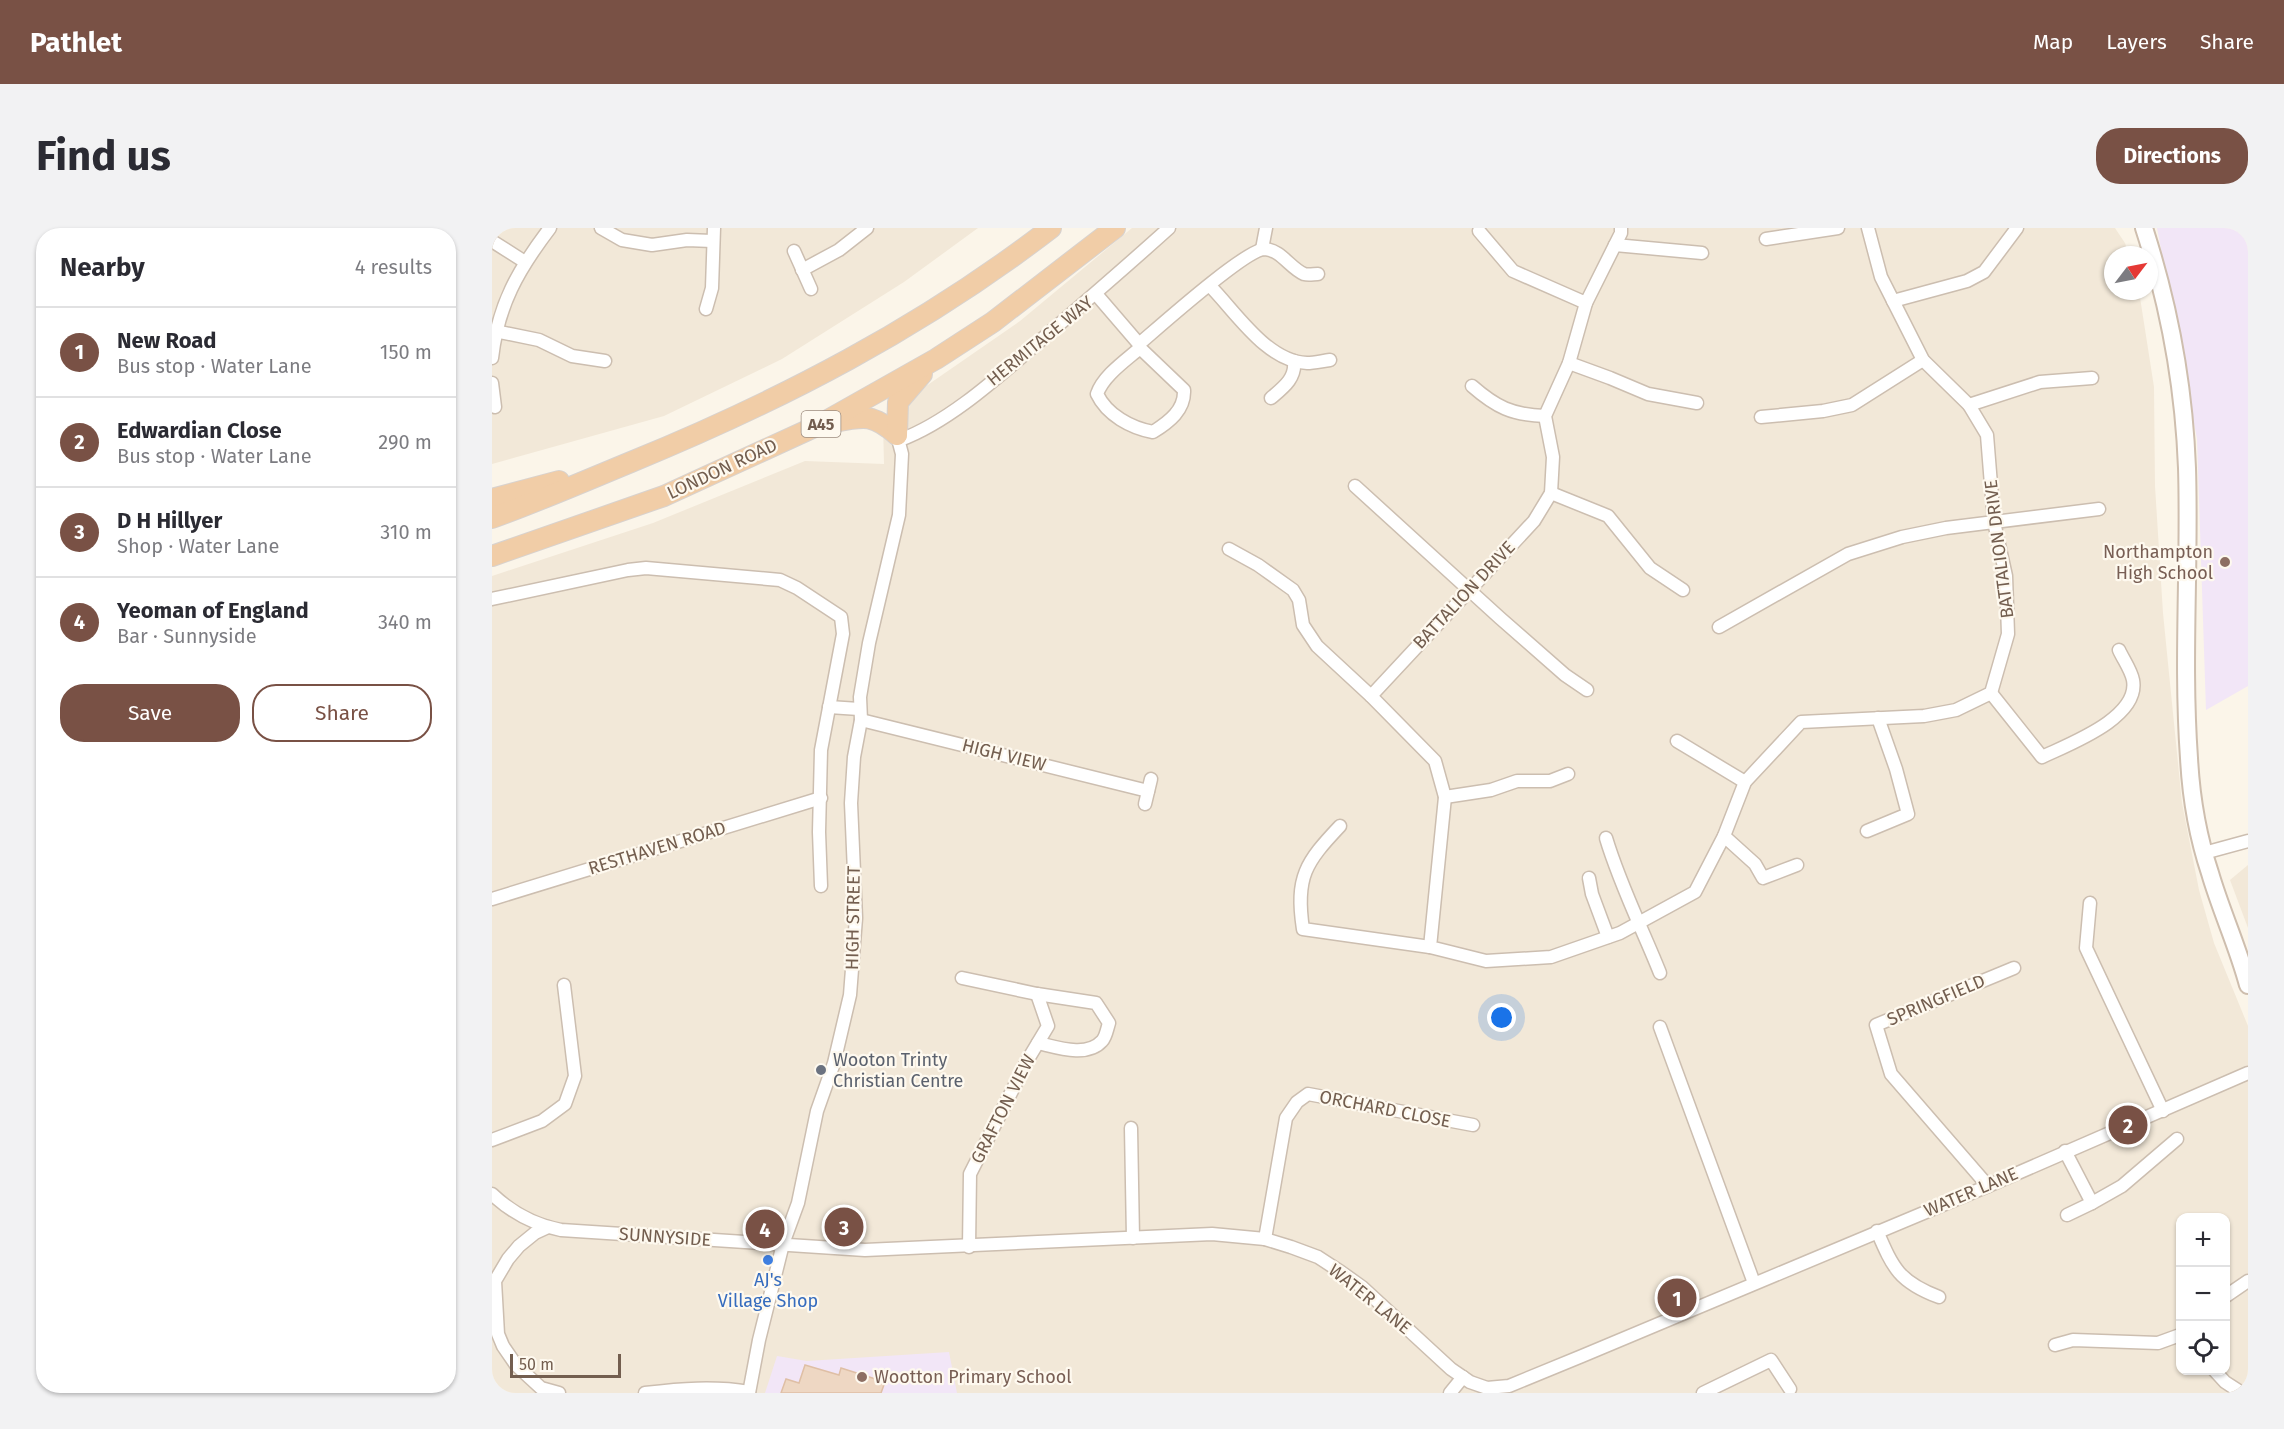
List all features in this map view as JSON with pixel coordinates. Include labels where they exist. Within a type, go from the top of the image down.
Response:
[{"type":"highway","name":"A45","points":[[492,518],[527,506],[760,407],[852,358],[955,297],[1051,228]]},
{"type":"highway","name":"LONDON ROAD","points":[[492,556],[664,496],[819,425],[936,359],[993,322],[1115,228]]},
{"type":"highway","points":[[899,438],[898,402],[936,359]]},
{"type":"highway","points":[[819,425],[857,417],[873,418],[886,425],[899,438]]},
{"type":"highway","points":[[492,499],[633,461]]},
{"type":"main road","points":[[2133,228],[2146,246]]},
{"type":"main road","points":[[2144,228],[2150,246]]},
{"type":"main road","points":[[2158,273],[2181,393],[2187,468],[2188,757],[2192,793],[2204,853],[2248,985]]},
{"type":"street","points":[[492,358],[495,331],[507,295],[525,262],[550,228]]},
{"type":"street","points":[[601,228],[622,240],[652,244],[713,234],[712,288],[706,309]]},
{"type":"street","name":"HERMITAGE WAY","points":[[899,438],[920,432],[973,396],[1096,294],[1169,228]]},
{"type":"street","points":[[1262,249],[1266,228]]},
{"type":"street","points":[[1472,386],[1490,402],[1507,411],[1527,416],[1545,416],[1569,363],[1586,303],[1621,233],[1621,228]]},
{"type":"street","points":[[1766,239],[1838,228]]},
{"type":"street","name":"BATTALION DRIVE","points":[[1868,228],[1881,277],[1923,360],[1968,405],[1987,435],[1994,522],[2006,576],[2008,634],[1991,693]]},
{"type":"street","points":[[1893,301],[1967,281],[1984,272],[2017,228]]},
{"type":"street","points":[[802,270],[839,250],[862,230]]},
{"type":"street","points":[[1479,231],[1513,271],[1586,303]]},
{"type":"street","points":[[492,242],[525,262]]},
{"type":"street","points":[[1615,245],[1702,254]]},
{"type":"street","points":[[1096,294],[1139,346],[1184,390],[1185,399],[1181,407],[1166,423],[1153,432],[1139,430],[1112,414],[1097,394],[1100,387],[1139,346],[1236,263],[1256,250],[1269,250],[1279,254],[1305,274],[1318,274]]},
{"type":"street","points":[[794,251],[811,289]]},
{"type":"street","points":[[1210,286],[1268,347],[1294,361],[1306,363],[1330,360]]},
{"type":"street","points":[[495,331],[539,340],[572,356],[605,361]]},
{"type":"street","points":[[1761,417],[1823,411],[1852,405],[1923,360]]},
{"type":"street","points":[[1271,398],[1291,379],[1295,370],[1294,361]]},
{"type":"street","points":[[1569,363],[1648,394],[1697,403]]},
{"type":"street","points":[[1968,405],[2040,382],[2092,378]]},
{"type":"street","points":[[492,383],[495,407]]},
{"type":"street","name":"BATTALION DRIVE","points":[[1371,696],[1534,520],[1551,493],[1553,457],[1545,416]]},
{"type":"street","name":"HIGH STREET","points":[[749,1392],[759,1340],[783,1244],[798,1203],[817,1111],[834,1064],[850,995],[856,893],[851,803],[854,757],[869,643],[899,515],[902,454],[899,438]]},
{"type":"street","points":[[1355,486],[1468,590],[1565,675],[1587,690]]},
{"type":"street","points":[[1551,493],[1608,516],[1650,568],[1683,590]]},
{"type":"street","points":[[1719,627],[1848,554],[1902,537],[1946,528],[2099,509]]},
{"type":"street","points":[[1229,549],[1258,565],[1293,590],[1299,600],[1303,625],[1317,646],[1371,696],[1435,761],[1445,797],[1430,947]]},
{"type":"street","points":[[492,599],[637,569],[780,580],[797,588],[842,617],[843,634],[821,750],[819,832],[821,886]]},
{"type":"street","points":[[1340,826],[1318,849],[1308,865],[1301,884],[1299,905],[1303,928],[1430,947],[1486,961],[1551,957],[1608,937],[1695,892],[1724,836],[1745,782],[1801,722],[1924,716],[1956,710],[1991,693],[2042,757],[2111,721],[2126,709],[2132,694],[2133,680],[2119,650]]},
{"type":"street","name":"HIGH VIEW","points":[[829,707],[1149,785],[1145,804]]},
{"type":"street","points":[[1867,831],[1908,814],[1896,769],[1878,718]]},
{"type":"street","points":[[1677,741],[1745,782]]},
{"type":"street","points":[[1445,797],[1491,790],[1517,781],[1550,781],[1568,774]]},
{"type":"street","name":"RESTHAVEN ROAD","points":[[492,898],[821,798]]},
{"type":"street","points":[[1724,836],[1755,864],[1763,878],[1797,865]]},
{"type":"street","points":[[1606,838],[1617,875],[1640,922],[1660,973]]},
{"type":"street","points":[[2204,853],[2248,841]]},
{"type":"street","points":[[1589,878],[1592,894],[1608,937]]},
{"type":"street","points":[[2090,903],[2086,948],[2163,1111]]},
{"type":"street","name":"SPRINGFIELD","points":[[1988,1186],[1891,1074],[1876,1025],[2014,968]]},
{"type":"street","name":"GRAFTON VIEW","points":[[962,978],[1037,994],[1096,1003],[1109,1023],[1104,1041],[1092,1048],[1068,1050],[1038,1043]]},
{"type":"street","points":[[492,1140],[542,1120],[565,1104],[575,1077],[564,984]]},
{"type":"street","name":"GRAFTON VIEW","points":[[969,1247],[970,1174],[1048,1026],[1037,994]]},
{"type":"street","points":[[1660,1028],[1754,1283]]},
{"type":"street","name":"WATER LANE","points":[[783,1244],[865,1250],[1212,1234],[1265,1239],[1318,1257],[1341,1272],[1463,1377],[1487,1388],[1509,1386],[1877,1230],[1988,1186],[2248,1073]]},
{"type":"street","name":"ORCHARD CLOSE","points":[[1265,1239],[1286,1118],[1297,1102],[1308,1094],[1473,1125]]},
{"type":"street","points":[[1131,1128],[1133,1238]]},
{"type":"street","points":[[2067,1215],[2122,1186],[2177,1139]]},
{"type":"street","points":[[2065,1151],[2092,1203]]},
{"type":"street","points":[[492,1194],[515,1212],[548,1227]]},
{"type":"street","points":[[548,1227],[535,1233],[519,1246],[493,1282],[495,1334],[516,1365],[541,1388],[559,1393]]},
{"type":"street","name":"SUNNYSIDE","points":[[548,1227],[783,1244]]},
{"type":"street","points":[[1877,1230],[1896,1272],[1908,1282],[1938,1297]]},
{"type":"street","points":[[2230,1293],[2248,1281]]},
{"type":"street","points":[[2055,1345],[2073,1340],[2158,1342],[2176,1337]]},
{"type":"street","points":[[1703,1393],[1771,1360],[1790,1389]]},
{"type":"street","points":[[2218,1375],[2242,1393]]},
{"type":"street","points":[[1450,1393],[1463,1377]]},
{"type":"street","points":[[645,1393],[691,1388],[726,1388],[749,1392]]},
{"type":"shaded area","points":[[492,228],[978,228],[904,282],[782,359],[664,416],[492,464]]},
{"type":"shaded area","points":[[1132,228],[2115,228],[2126,246],[2104,246],[2104,300],[2140,300],[2154,387],[2155,486],[2163,613],[2182,803],[2199,890],[2214,943],[2248,1026],[2248,1393],[492,1393],[492,576],[653,523],[805,461],[884,464],[883,424],[916,393],[1020,321]]},
{"type":"shaded area","name":"Northampton High School","points":[[2157,228],[2248,228],[2248,686],[2206,710],[2197,439]]},
{"type":"shaded area","points":[[2248,865],[2248,928],[2230,880]]},
{"type":"shaded area","name":"Wootton Primary School","points":[[949,1352],[957,1393],[765,1393],[777,1356],[807,1361]]},
{"type":"building","points":[[805,1365],[839,1375],[841,1368],[885,1382],[881,1393],[781,1393],[786,1379],[799,1383]]},
{"type":"place","name":"Northampton High School","points":[[2225,562]]},
{"type":"place","name":"Wooton Trinty Christian Centre","points":[[821,1070]]},
{"type":"place","name":"Edwardian Close","points":[[2128,1125]]},
{"type":"place","name":"D H Hillyer","points":[[844,1227]]},
{"type":"place","name":"Yeoman of England","points":[[765,1229]]},
{"type":"place","name":"AJ's Village Shop","points":[[768,1260]]},
{"type":"place","name":"New Road","points":[[1677,1298]]},
{"type":"place","name":"Wootton Primary School","points":[[862,1377]]}]
